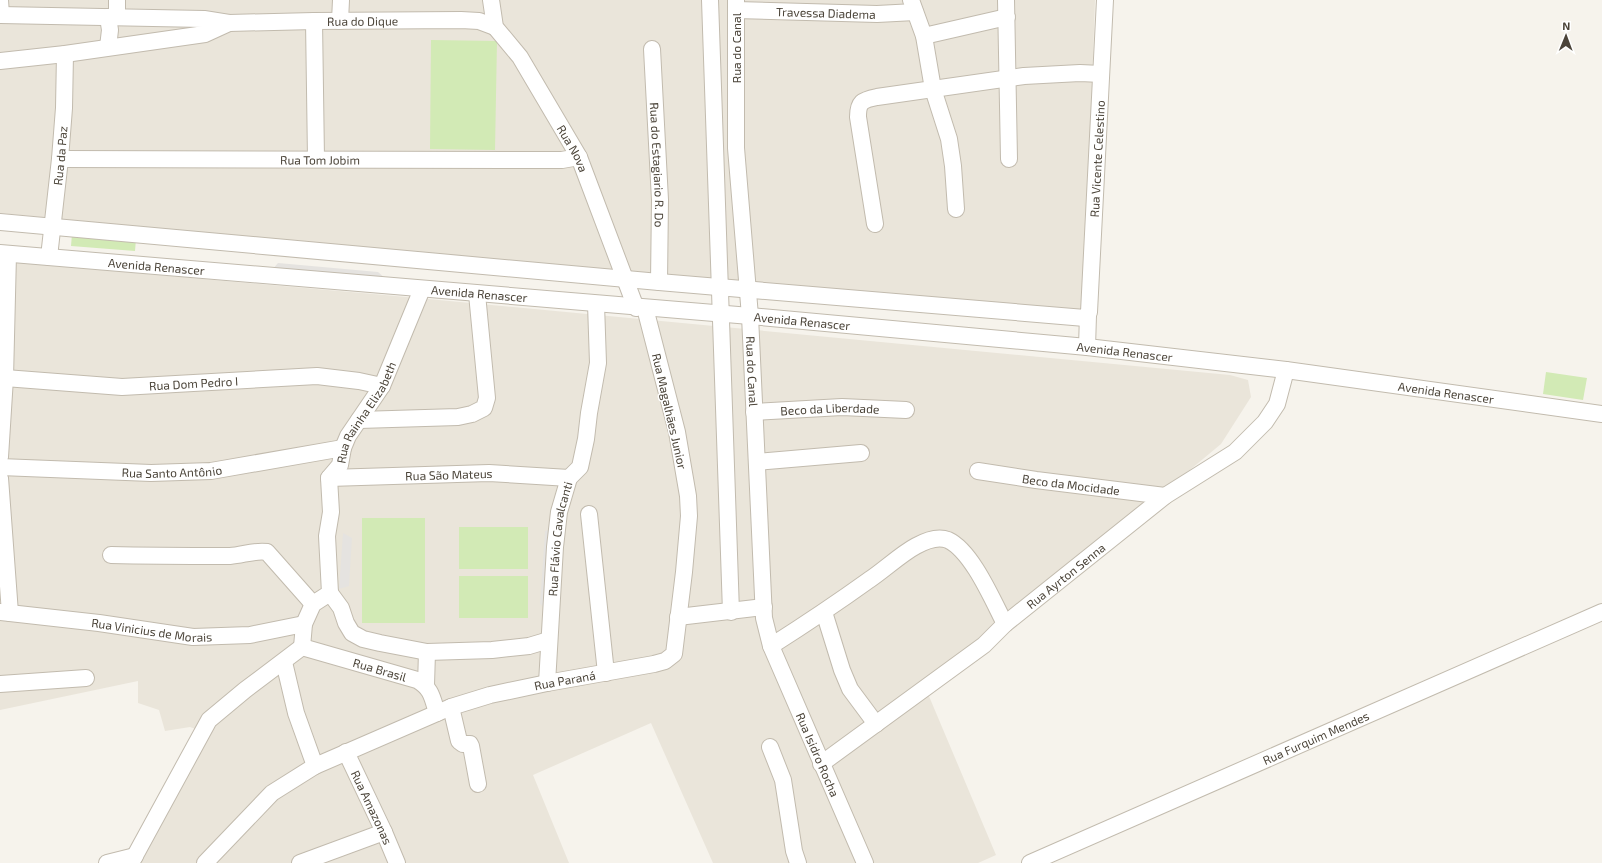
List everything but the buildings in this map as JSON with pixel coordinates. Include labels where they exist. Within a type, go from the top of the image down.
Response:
[{"type":"street","points":[[108,47],[110,30],[117,0]]},
{"type":"street","points":[[340,0],[340,21]]},
{"type":"street","points":[[491,0],[495,27]]},
{"type":"street","points":[[710,0],[731,612]]},
{"type":"street","points":[[1006,0],[1009,159]]},
{"type":"street","name":"Rua Vicente Celestino","points":[[1086,347],[1105,0]]},
{"type":"street","name":"Travessa Diadema","points":[[736,5],[877,14],[913,6]]},
{"type":"street","name":"Rua do Canal","points":[[736,5],[736,148],[750,316],[764,618],[771,646]]},
{"type":"street","points":[[913,6],[924,36],[933,88],[949,139],[953,166],[956,209]]},
{"type":"street","name":"Rua do Dique","points":[[0,10],[113,17],[204,19],[229,23],[461,20],[479,22],[495,27]]},
{"type":"street","points":[[924,36],[1007,17]]},
{"type":"street","points":[[314,21],[316,159]]},
{"type":"street","name":"Rua do Dique","points":[[0,61],[65,54],[205,34],[229,23]]},
{"type":"street","name":"Rua Nova","points":[[495,27],[520,57],[579,157],[626,278],[640,308]]},
{"type":"street","name":"Rua do Estagiario R. Do","points":[[652,49],[660,200],[659,282]]},
{"type":"street","name":"Rua da Paz","points":[[49,257],[60,159],[64,108],[65,54]]},
{"type":"street","points":[[875,224],[858,117],[860,103],[877,97],[933,88],[1007,79],[1054,74],[1101,74]]},
{"type":"street","name":"Rua Tom Jobim","points":[[60,159],[562,160],[579,157]]},
{"type":"street","points":[[0,222],[659,282],[748,288],[1082,318],[1087,316]]},
{"type":"street","points":[[0,457],[5,378],[4,254]]},
{"type":"street","name":"Avenida Renascer","points":[[4,254],[750,316],[1086,347],[1286,370],[1602,414]]},
{"type":"street","name":"Rua Rainha Elizabeth","points":[[330,593],[328,536],[331,512],[329,478],[340,465],[343,448],[348,436],[382,386],[422,289]]},
{"type":"street","points":[[359,420],[458,417],[472,414],[484,408],[487,398],[477,294]]},
{"type":"street","name":"Rua Flávio Cavalcanti","points":[[547,683],[559,512],[569,478],[580,467],[586,439],[588,413],[598,363],[596,304]]},
{"type":"street","name":"Rua Magalhães Junior","points":[[640,308],[677,432],[688,496],[689,516],[677,634]]},
{"type":"street","name":"Rua Ayrton Senna","points":[[822,764],[984,646],[1005,624],[1166,496],[1235,452],[1265,422],[1277,404],[1286,370]]},
{"type":"street","name":"Rua Dom Pedro I","points":[[5,378],[122,387],[317,376],[359,381],[382,386]]},
{"type":"street","name":"Beco da Liberdade","points":[[754,412],[842,407],[906,410]]},
{"type":"street","name":"Rua Santo Antônio","points":[[0,467],[152,473],[211,472],[343,448]]},
{"type":"street","points":[[757,462],[861,453]]},
{"type":"street","name":"Beco da Mocidade","points":[[978,471],[1036,480],[1166,496]]},
{"type":"street","name":"Rua São Mateus","points":[[329,478],[489,473],[569,478]]},
{"type":"street","points":[[0,478],[5,612]]},
{"type":"street","points":[[589,514],[606,672]]},
{"type":"street","points":[[771,646],[824,612],[915,546],[935,538],[946,539],[956,545],[971,562],[990,594],[1005,624]]},
{"type":"street","points":[[111,555],[234,556],[262,551],[267,552],[313,604]]},
{"type":"street","points":[[107,863],[133,860],[209,720],[302,647],[304,624],[313,604],[330,593],[341,608],[346,623],[352,633],[380,643],[427,652],[492,650],[528,646],[549,640]]},
{"type":"street","points":[[678,617],[764,607]]},
{"type":"street","name":"Rua Vinicius de Morais","points":[[5,612],[99,623],[193,637],[250,635],[304,624]]},
{"type":"street","points":[[824,612],[842,670],[850,689],[876,724]]},
{"type":"street","name":"Rua Furquim Mendes","points":[[1030,863],[1602,612]]},
{"type":"street","name":"Rua Paraná","points":[[205,863],[272,793],[315,766],[444,710],[490,695],[665,661],[674,654],[677,634]]},
{"type":"street","name":"Rua Isidro Rocha","points":[[771,646],[865,863]]},
{"type":"street","name":"Rua Brasil","points":[[302,647],[411,677],[426,685]]},
{"type":"street","points":[[427,652],[426,685],[444,710],[459,741],[463,744],[470,744],[478,784]]},
{"type":"street","points":[[284,662],[296,712],[315,766]]},
{"type":"street","points":[[0,684],[86,678]]},
{"type":"street","points":[[770,747],[783,780],[794,851],[798,863]]},
{"type":"street","name":"Rua Amazonas","points":[[346,752],[397,863]]},
{"type":"street","points":[[300,863],[384,832]]},
{"type":"shaded area","points":[[0,0],[1095,0],[1084,313],[884,293],[454,257],[0,213]]},
{"type":"shaded area","points":[[0,261],[407,297],[1230,375],[1248,380],[1251,397],[1221,444],[1131,519],[923,682],[996,855],[978,863],[713,863],[651,723],[533,775],[569,863],[140,863],[210,734],[190,727],[165,731],[159,710],[138,703],[138,681],[0,710]]},
{"type":"shaded area","points":[[278,263],[378,272],[387,280],[272,270]]},
{"type":"shaded area","points":[[552,529],[545,608],[540,604],[545,531]]},
{"type":"shaded area","points":[[343,533],[352,538],[349,586],[339,589]]},
{"type":"green space","points":[[431,40],[497,41],[495,150],[430,149]]},
{"type":"green space","points":[[72,234],[136,239],[135,251],[71,246]]},
{"type":"green space","points":[[1546,372],[1587,378],[1583,400],[1543,394]]},
{"type":"green space","points":[[362,518],[425,518],[425,623],[362,623]]},
{"type":"green space","points":[[459,527],[528,527],[528,569],[459,569]]},
{"type":"green space","points":[[459,576],[528,576],[528,618],[459,618]]}]
